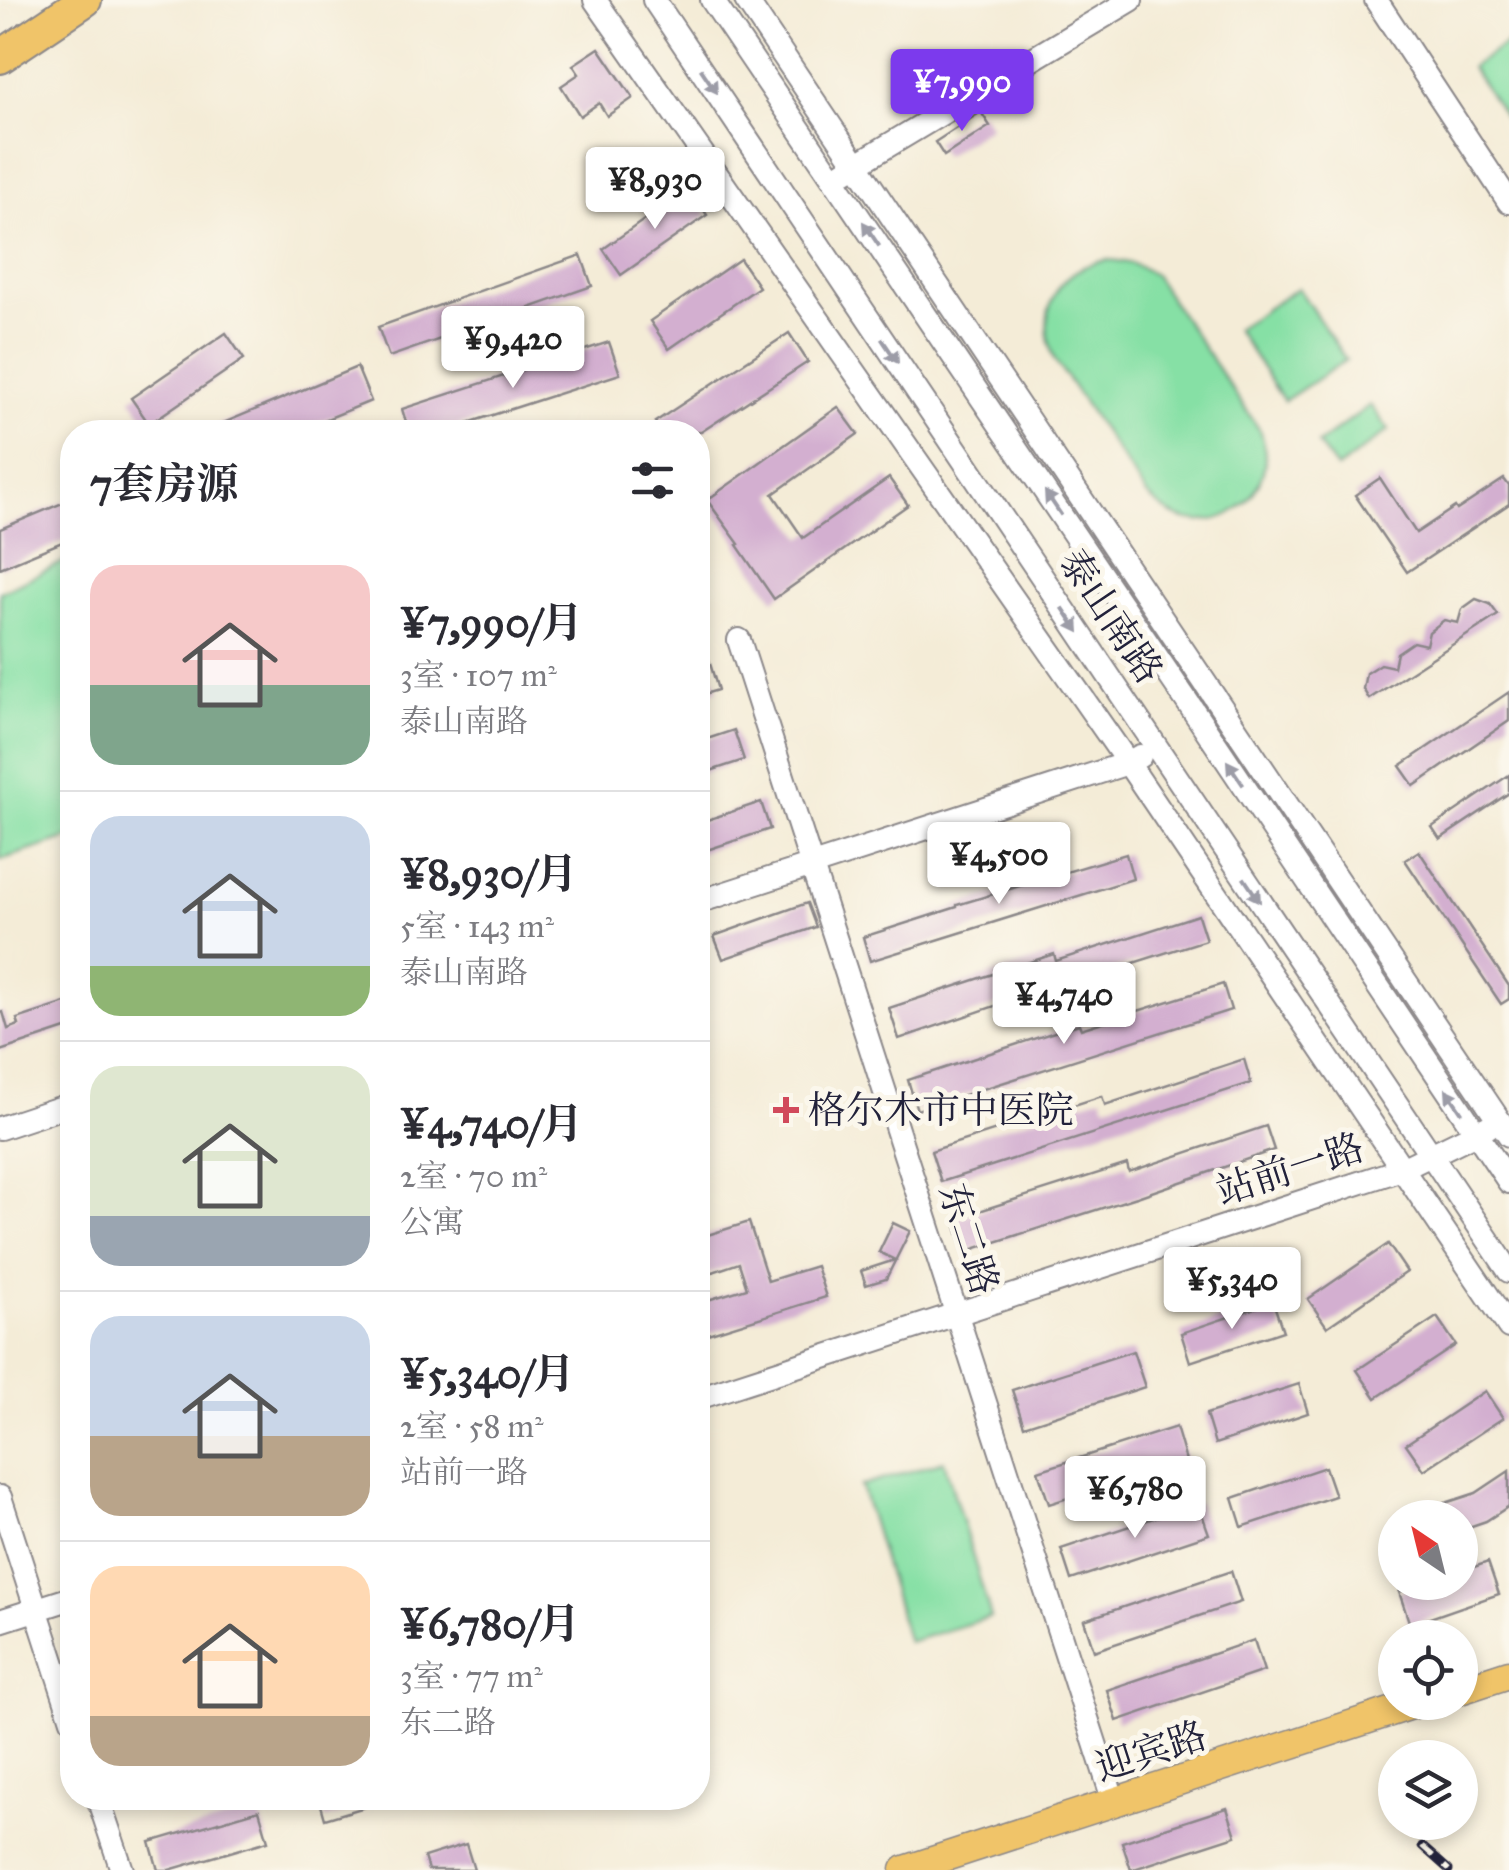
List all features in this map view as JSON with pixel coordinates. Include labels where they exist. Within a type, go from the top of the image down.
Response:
[{"type":"highway","points":[[0,39],[58,0]]},
{"type":"highway","points":[[0,57],[85,0]]},
{"type":"main road","points":[[1478,1684],[1509,1674]]},
{"type":"main road","name":"迎宾路","points":[[905,1870],[1378,1716]]},
{"type":"street","points":[[594,0],[1128,763],[1509,1327]]},
{"type":"street","name":"泰山南路","points":[[654,0],[1509,1271]]},
{"type":"street","name":"泰山南路","points":[[712,0],[1509,1182]]},
{"type":"street","points":[[746,0],[1506,1125]]},
{"type":"street","points":[[832,178],[1131,0]]},
{"type":"street","points":[[1376,0],[1509,202]]},
{"type":"street","name":"东二路","points":[[739,640],[1114,1802]]},
{"type":"street","points":[[710,898],[1128,763],[1156,747]]},
{"type":"street","points":[[0,1128],[60,1108]]},
{"type":"street","name":"站前一路","points":[[710,1394],[1402,1169],[1476,1133],[1506,1125]]},
{"type":"street","points":[[0,1497],[60,1683]]},
{"type":"street","points":[[0,1621],[60,1602]]},
{"type":"street","points":[[102,1810],[122,1870]]},
{"type":"green space","points":[[1509,42],[1509,123],[1471,67]]},
{"type":"green space","points":[[1108,260],[1132,264],[1154,275],[1261,432],[1265,456],[1259,482],[1244,503],[1222,517],[1210,521],[1182,518],[1147,495],[1054,359],[1048,324],[1055,294],[1075,272]]},
{"type":"green space","points":[[1298,288],[1346,360],[1284,401],[1236,329]]},
{"type":"green space","points":[[1370,405],[1389,430],[1337,469],[1318,444]]},
{"type":"green space","points":[[60,564],[60,841],[0,860],[0,592]]},
{"type":"green space","points":[[944,1461],[991,1617],[908,1642],[861,1486]]},
{"type":"building","points":[[599,48],[633,98],[607,116],[599,103],[580,116],[561,86],[579,74],[573,65]]},
{"type":"building","points":[[981,112],[990,126],[944,156],[935,142]]},
{"type":"building","points":[[689,188],[707,215],[621,275],[603,249]]},
{"type":"building","points":[[581,255],[592,286],[389,357],[378,327]]},
{"type":"building","points":[[740,259],[759,287],[669,349],[650,321]]},
{"type":"building","points":[[226,333],[244,359],[155,420],[146,420],[131,398]]},
{"type":"building","points":[[789,333],[808,362],[710,426],[710,420],[658,420]]},
{"type":"building","points":[[609,342],[620,374],[477,420],[405,420],[402,409]]},
{"type":"building","points":[[357,367],[371,401],[324,420],[231,420]]},
{"type":"building","points":[[838,407],[858,434],[773,494],[803,538],[889,478],[908,505],[774,599],[710,504],[710,498]]},
{"type":"building","points":[[1380,478],[1416,533],[1504,479],[1509,486],[1509,504],[1407,572],[1355,495]]},
{"type":"building","points":[[60,504],[60,543],[0,568],[0,529]]},
{"type":"building","points":[[1476,599],[1490,604],[1498,615],[1369,699],[1363,689],[1366,673],[1380,664],[1394,667],[1397,653],[1413,642],[1426,645],[1429,632],[1444,620],[1458,623],[1462,609]]},
{"type":"building","points":[[710,663],[718,690],[710,692]]},
{"type":"building","points":[[1509,692],[1509,721],[1414,786],[1400,766]]},
{"type":"building","points":[[734,730],[744,760],[710,771],[710,738]]},
{"type":"building","points":[[1509,775],[1509,793],[1440,839],[1432,827]]},
{"type":"building","points":[[761,802],[770,829],[710,849],[710,819]]},
{"type":"building","points":[[1419,851],[1509,986],[1509,999],[1501,1004],[1405,860]]},
{"type":"building","points":[[1126,854],[1133,879],[870,961],[863,937]]},
{"type":"building","points":[[807,903],[816,927],[723,959],[714,936]]},
{"type":"building","points":[[1198,915],[1206,940],[1086,978],[1085,975],[899,1039],[889,1008],[1054,954],[1056,961]]},
{"type":"building","points":[[1223,984],[1231,1010],[917,1110],[908,1080],[1079,1024],[1081,1029]]},
{"type":"building","points":[[60,1005],[60,1031],[0,1051],[0,1012],[8,1029],[19,1025],[17,1019]]},
{"type":"building","points":[[1244,1059],[1251,1083],[941,1182],[931,1151],[1102,1096],[1105,1105]]},
{"type":"building","points":[[1266,1126],[1274,1150],[964,1252],[954,1219],[1127,1164],[1129,1172]]},
{"type":"building","points":[[749,1222],[768,1281],[816,1266],[826,1297],[710,1333],[710,1299],[747,1288],[739,1263],[710,1273],[710,1234]]},
{"type":"building","points":[[893,1223],[910,1231],[886,1279],[866,1285],[861,1271],[895,1260],[879,1252]]},
{"type":"building","points":[[1388,1244],[1407,1272],[1327,1327],[1308,1299]]},
{"type":"building","points":[[1273,1302],[1283,1331],[1190,1362],[1181,1333]]},
{"type":"building","points":[[1437,1317],[1456,1345],[1376,1398],[1357,1370]]},
{"type":"building","points":[[1133,1351],[1145,1387],[1024,1426],[1012,1390]]},
{"type":"building","points":[[1299,1384],[1308,1413],[1215,1444],[1206,1414]]},
{"type":"building","points":[[1485,1391],[1503,1418],[1424,1470],[1406,1444]]},
{"type":"building","points":[[1176,1427],[1186,1461],[1049,1504],[1038,1471]]},
{"type":"building","points":[[1325,1467],[1335,1496],[1242,1527],[1233,1498]]},
{"type":"building","points":[[1509,1471],[1509,1506],[1478,1524],[1478,1500],[1454,1500],[1476,1493]]},
{"type":"building","points":[[1198,1503],[1209,1534],[1071,1580],[1061,1549]]},
{"type":"building","points":[[1488,1562],[1499,1594],[1424,1620],[1408,1620],[1402,1600],[1478,1600],[1478,1566]]},
{"type":"building","points":[[1231,1571],[1241,1602],[1094,1651],[1084,1620]]},
{"type":"building","points":[[1254,1640],[1264,1671],[1117,1721],[1107,1690]]},
{"type":"building","points":[[1227,1808],[1236,1836],[1131,1870],[1122,1842]]},
{"type":"building","points":[[259,1810],[268,1841],[158,1870],[150,1842]]},
{"type":"building","points":[[322,1810],[355,1810],[325,1819]]},
{"type":"building","points":[[466,1844],[474,1870],[428,1870],[424,1857]]},
{"type":"railway","points":[[1422,1846],[1449,1870]]},
{"type":"place","name":"格尔木市中医院","points":[[786,1110]]}]
